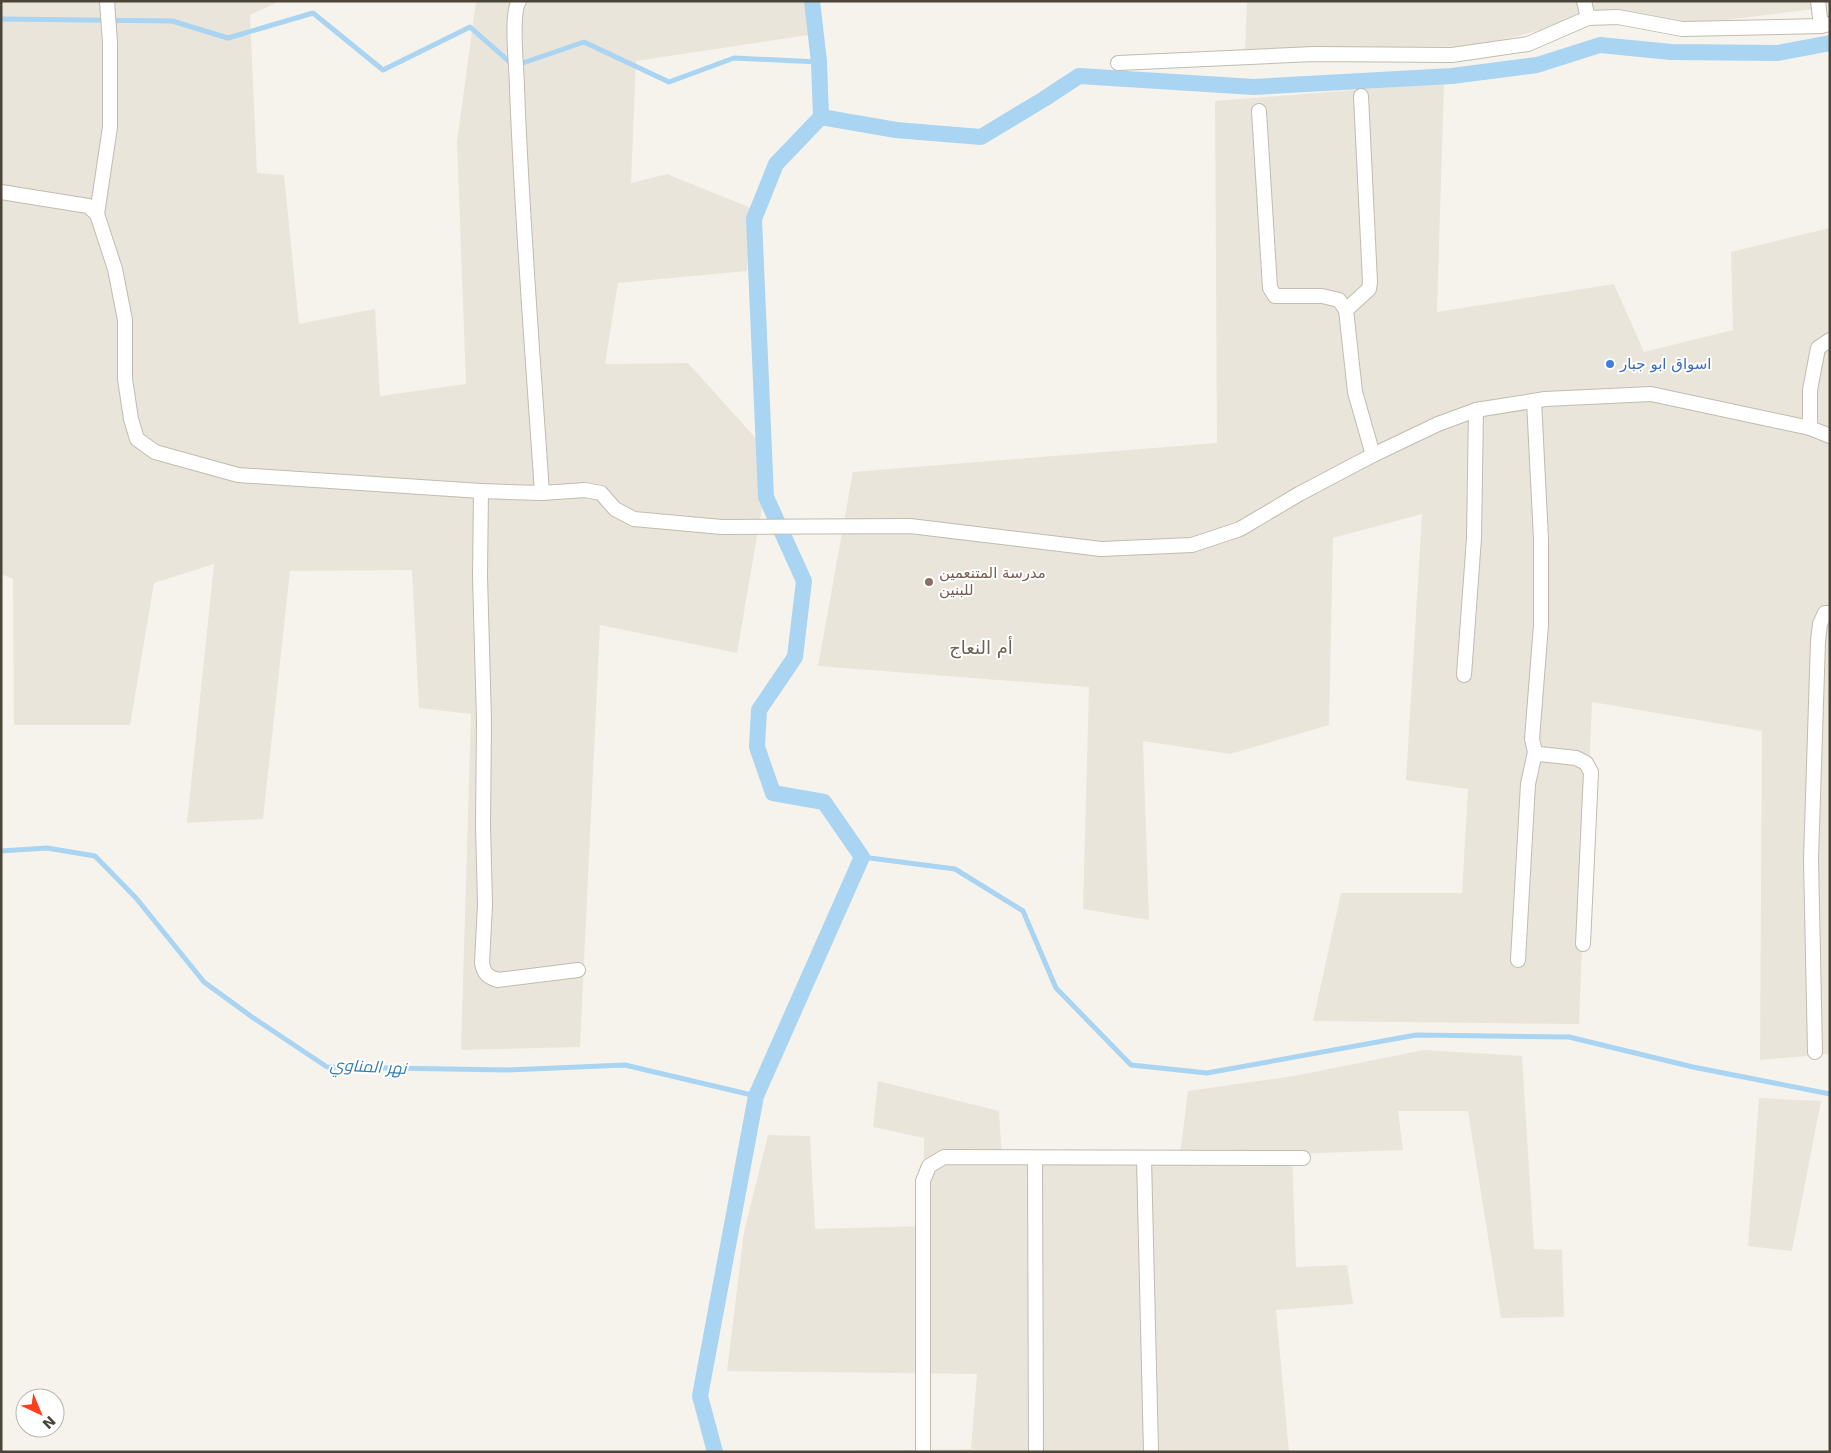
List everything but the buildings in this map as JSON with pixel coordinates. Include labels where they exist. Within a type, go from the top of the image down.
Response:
[{"type":"street","points":[[519,1],[515,14],[515,46],[522,201],[542,493]]},
{"type":"street","points":[[1584,1],[1588,18]]},
{"type":"street","points":[[1118,63],[1313,54],[1452,55],[1528,44],[1588,18],[1618,17],[1682,29],[1825,25],[1818,1]]},
{"type":"street","points":[[107,6],[110,43],[110,127],[97,214],[115,269],[125,320],[125,379],[131,419],[137,439],[155,452],[238,475],[481,492],[542,493],[585,490],[601,493],[615,509],[634,519],[722,527],[910,526],[1110,549],[1192,545],[1240,529],[1299,494],[1373,455],[1438,424],[1476,410],[1545,399],[1651,394],[1810,428],[1830,436]]},
{"type":"street","points":[[1346,310],[1368,290],[1370,282],[1361,96]]},
{"type":"street","points":[[1259,111],[1270,288],[1275,296],[1322,296],[1339,300],[1346,310],[1354,392],[1373,455]]},
{"type":"street","points":[[1,192],[88,206],[97,214]]},
{"type":"street","points":[[1810,428],[1810,390],[1818,348],[1830,340]]},
{"type":"street","points":[[1518,960],[1528,784],[1535,752],[1532,739],[1540,625],[1541,539],[1534,401]]},
{"type":"street","points":[[1464,675],[1474,538],[1476,410]]},
{"type":"street","points":[[481,492],[480,576],[484,721],[483,826],[485,905],[482,963],[484,972],[489,977],[498,980],[578,970]]},
{"type":"street","points":[[1815,1052],[1811,859],[1818,651],[1820,624],[1826,613],[1830,613]]},
{"type":"street","points":[[1535,752],[1538,754],[1576,758],[1586,762],[1591,772],[1583,944]]},
{"type":"street","points":[[923,1452],[923,1181],[929,1166],[944,1157],[1304,1158]]},
{"type":"street","points":[[1035,1158],[1036,1452]]},
{"type":"street","points":[[1144,1158],[1151,1452]]},
{"type":"shaded area","points":[[1,1],[280,1],[250,15],[257,173],[284,175],[299,324],[375,309],[380,396],[466,384],[457,142],[476,1],[806,1],[808,35],[636,61],[631,183],[667,174],[751,208],[747,271],[618,283],[605,364],[688,363],[771,455],[737,653],[600,625],[580,1047],[461,1050],[471,714],[419,708],[412,570],[290,571],[263,819],[187,823],[214,564],[154,583],[130,725],[14,725],[13,579],[1,574]]},
{"type":"shaded area","points":[[1247,1],[1830,1],[1830,7],[1684,25],[1602,14],[1479,46],[1245,49]]},
{"type":"shaded area","points":[[1444,83],[1437,312],[1614,284],[1644,352],[1733,330],[1731,252],[1830,228],[1830,1054],[1760,1060],[1762,731],[1592,702],[1579,1024],[1313,1021],[1341,893],[1462,893],[1468,789],[1406,780],[1422,514],[1333,538],[1329,725],[1230,754],[1143,741],[1149,920],[1083,909],[1089,687],[818,666],[853,472],[1217,443],[1215,101]]},
{"type":"shaded area","points":[[1424,1050],[1522,1056],[1534,1249],[1562,1250],[1564,1317],[1501,1318],[1468,1111],[1398,1111],[1403,1150],[1292,1154],[1296,1267],[1347,1265],[1353,1304],[1276,1310],[1289,1452],[782,1452],[971,1449],[977,1374],[727,1371],[744,1232],[768,1135],[810,1136],[815,1229],[923,1226],[924,1138],[873,1127],[878,1081],[999,1111],[1002,1158],[1180,1155],[1188,1091],[1294,1076]]},
{"type":"shaded area","points":[[1759,1098],[1821,1101],[1792,1251],[1748,1246]]},
{"type":"waterway","points":[[715,1452],[700,1396],[756,1096],[862,857],[824,802],[773,793],[757,747],[759,710],[795,657],[804,581],[766,497],[754,219],[776,164],[821,117],[819,62],[812,1]]},
{"type":"waterway","points":[[1,19],[172,21],[228,38],[313,13],[383,70],[470,27],[514,66],[584,42],[669,82],[734,58],[819,62]]},
{"type":"waterway","points":[[821,117],[896,130],[981,137],[1079,76],[1254,87],[1452,76],[1537,65],[1600,45],[1671,52],[1778,53],[1830,43]]},
{"type":"waterway","name":"نهر المناوي","points":[[1,851],[47,848],[95,856],[136,898],[204,982],[252,1017],[327,1067],[507,1070],[625,1065],[756,1096]]},
{"type":"waterway","points":[[862,857],[955,869],[1023,911],[1056,988],[1131,1065],[1207,1073],[1416,1035],[1569,1037],[1693,1067],[1830,1094]]},
{"type":"place","name":"اسواق ابو جبار","points":[[1610,364]]},
{"type":"place","name":"مدرسة المتنعمين للبنين","points":[[929,582]]},
{"type":"district","name":"أم النعاج","points":[[981,648]]}]
